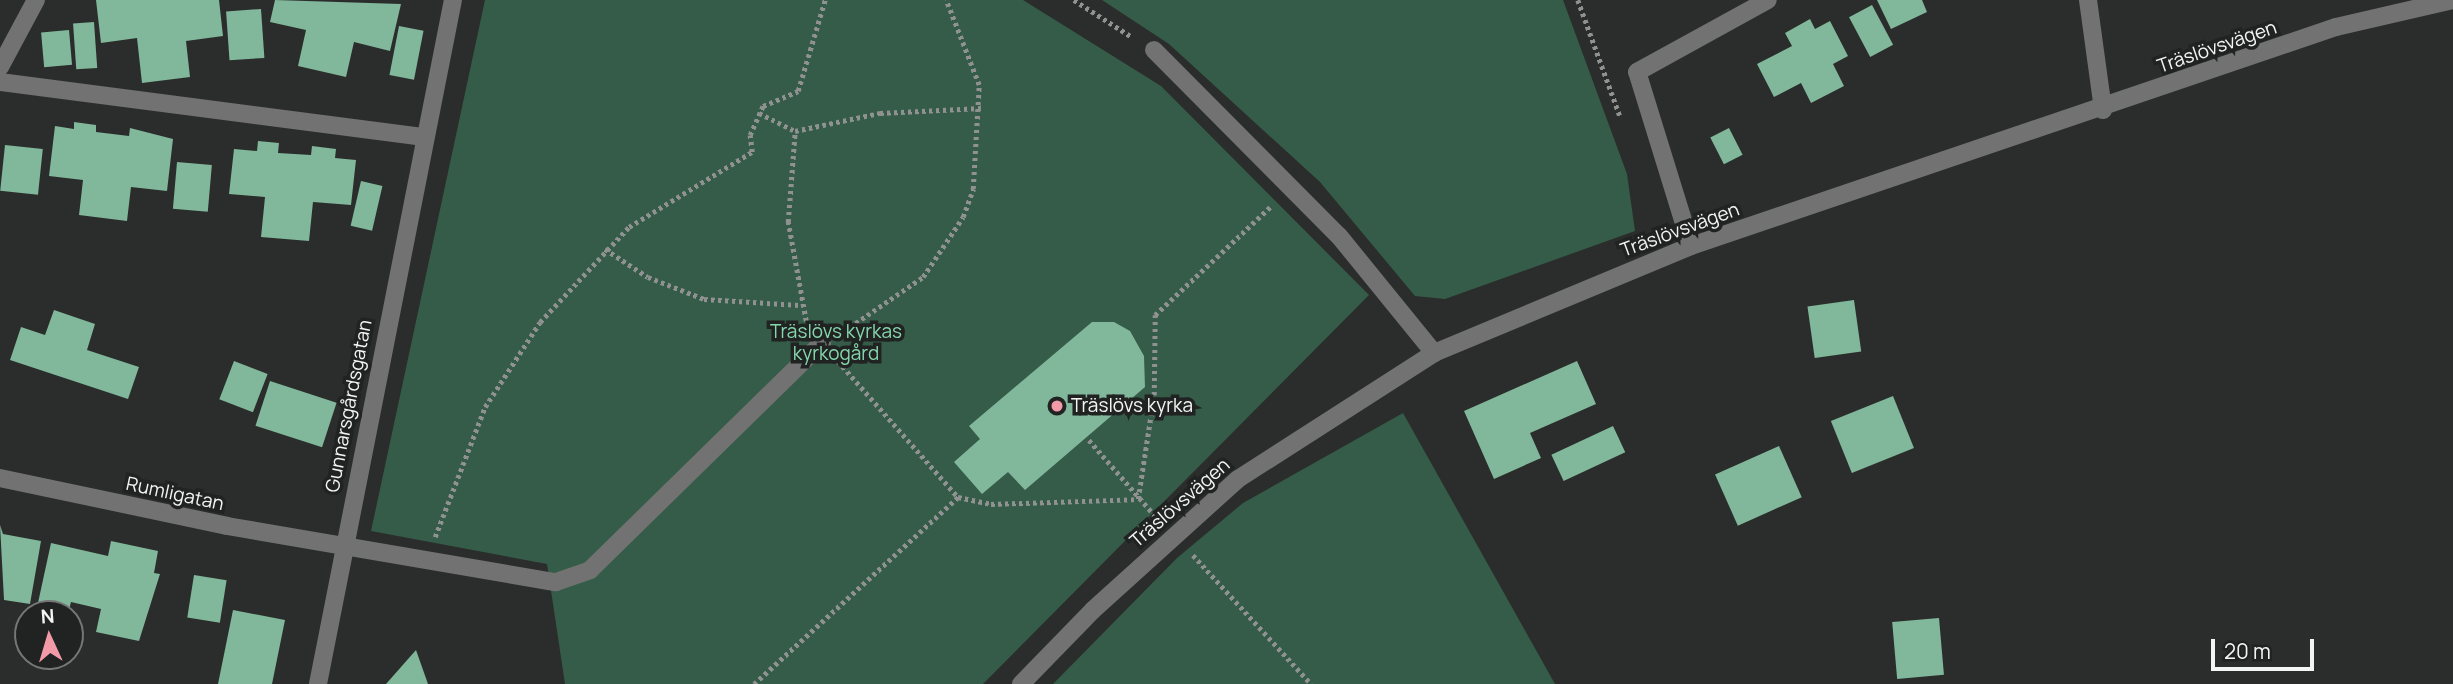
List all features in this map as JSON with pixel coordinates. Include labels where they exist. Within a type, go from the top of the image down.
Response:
[{"type":"street","points":[[0,66],[36,0]]},
{"type":"street","name":"Gunnarsgårdsgatan","points":[[318,684],[343,546],[453,0]]},
{"type":"street","points":[[1691,246],[1637,72],[1768,0]]},
{"type":"street","points":[[2088,0],[2103,110]]},
{"type":"street","name":"Träslövsvägen","points":[[1021,684],[1173,534],[1314,425],[1434,353],[1691,246],[2103,110],[2336,27],[2453,0]]},
{"type":"street","points":[[1154,50],[1292,186],[1434,353]]},
{"type":"street","points":[[0,82],[424,137]]},
{"type":"street","name":"Rumligatan","points":[[0,478],[343,546],[544,582],[590,570],[822,342]]},
{"type":"path","points":[[429,562],[441,514],[485,407],[540,322],[604,249],[666,200],[752,152],[758,113],[777,96],[798,91],[825,0]]},
{"type":"path","points":[[822,342],[905,294],[944,250],[973,189],[981,108],[975,64],[946,0]]},
{"type":"path","points":[[1073,0],[1154,50]]},
{"type":"path","points":[[1578,0],[1622,123]]},
{"type":"path","points":[[758,113],[795,131],[880,113],[981,108]]},
{"type":"path","points":[[795,131],[787,184],[800,305],[822,342],[958,497],[991,504],[1138,499]]},
{"type":"path","points":[[1138,499],[1154,395],[1155,315],[1292,186]]},
{"type":"path","points":[[604,249],[648,277],[704,299],[800,305]]},
{"type":"path","points":[[1089,440],[1138,499],[1311,684]]},
{"type":"path","points":[[754,684],[958,497]]},
{"type":"green space","name":"Träslövs kyrkas kyrkogård","points":[[485,0],[1023,0],[1161,86],[1369,295],[983,684],[565,684],[547,564],[371,531]]},
{"type":"green space","points":[[1102,0],[1563,0],[1627,174],[1635,231],[1445,299],[1415,296],[1320,182],[1169,44]]},
{"type":"green space","points":[[1403,413],[1555,684],[1053,684],[1177,558],[1243,503]]},
{"type":"building","points":[[96,0],[219,0],[223,36],[186,41],[190,77],[142,83],[137,38],[101,43]]},
{"type":"building","points":[[275,0],[401,4],[390,51],[354,42],[346,77],[298,66],[306,30],[270,22]]},
{"type":"building","points":[[1877,0],[1922,0],[1927,12],[1891,29]]},
{"type":"building","points":[[1872,5],[1893,45],[1870,57],[1849,17]]},
{"type":"building","points":[[261,9],[264,58],[230,60],[226,11]]},
{"type":"building","points":[[1810,19],[1815,29],[1830,21],[1848,56],[1833,64],[1844,86],[1811,103],[1801,83],[1774,97],[1757,64],[1792,46],[1785,33]]},
{"type":"building","points":[[94,22],[97,68],[76,69],[73,23]]},
{"type":"building","points":[[399,26],[424,31],[414,80],[389,75]]},
{"type":"building","points":[[69,30],[72,65],[44,67],[41,32]]},
{"type":"building","points":[[74,122],[96,125],[96,132],[129,136],[130,128],[173,139],[167,191],[131,187],[127,221],[79,215],[83,180],[49,176],[55,126],[74,129]]},
{"type":"building","points":[[1729,128],[1743,155],[1724,164],[1710,138]]},
{"type":"building","points":[[258,141],[279,143],[278,153],[311,155],[312,146],[336,149],[335,158],[356,160],[351,205],[313,202],[309,241],[261,237],[265,197],[229,194],[234,149],[257,151]]},
{"type":"building","points":[[5,145],[43,149],[38,195],[0,191]]},
{"type":"building","points":[[177,162],[212,165],[208,212],[173,209]]},
{"type":"building","points":[[361,181],[382,186],[372,231],[351,226]]},
{"type":"building","points":[[1854,300],[1861,351],[1815,358],[1807,307]]},
{"type":"building","points":[[54,310],[95,324],[87,350],[139,367],[128,399],[10,360],[21,327],[45,335]]},
{"type":"building","name":"Träslövs kyrka","points":[[1092,322],[1114,322],[1130,331],[1144,356],[1145,387],[1025,490],[1008,472],[982,494],[954,462],[980,439],[969,426]]},
{"type":"building","points":[[234,361],[268,374],[253,412],[219,399]]},
{"type":"building","points":[[1577,361],[1596,404],[1530,433],[1541,458],[1494,479],[1464,411]]},
{"type":"building","points":[[270,381],[337,403],[322,447],[255,426]]},
{"type":"building","points":[[1893,396],[1914,448],[1852,473],[1831,421]]},
{"type":"building","points":[[1613,426],[1625,452],[1564,481],[1551,455]]},
{"type":"building","points":[[1779,446],[1802,497],[1738,526],[1715,474]]},
{"type":"building","points":[[0,525],[3,534],[41,541],[31,600],[4,600]]},
{"type":"building","points":[[111,541],[158,551],[154,573],[160,574],[139,641],[96,632],[101,609],[84,605],[84,600],[39,600],[51,543],[108,556]]},
{"type":"building","points":[[194,575],[227,580],[220,623],[187,617]]},
{"type":"building","points":[[233,610],[285,620],[272,684],[218,684]]},
{"type":"building","points":[[1939,618],[1944,675],[1897,679],[1892,622]]},
{"type":"building","points":[[416,650],[428,684],[386,684]]},
{"type":"place","name":"Träslövs kyrka","points":[[1057,406]]}]
